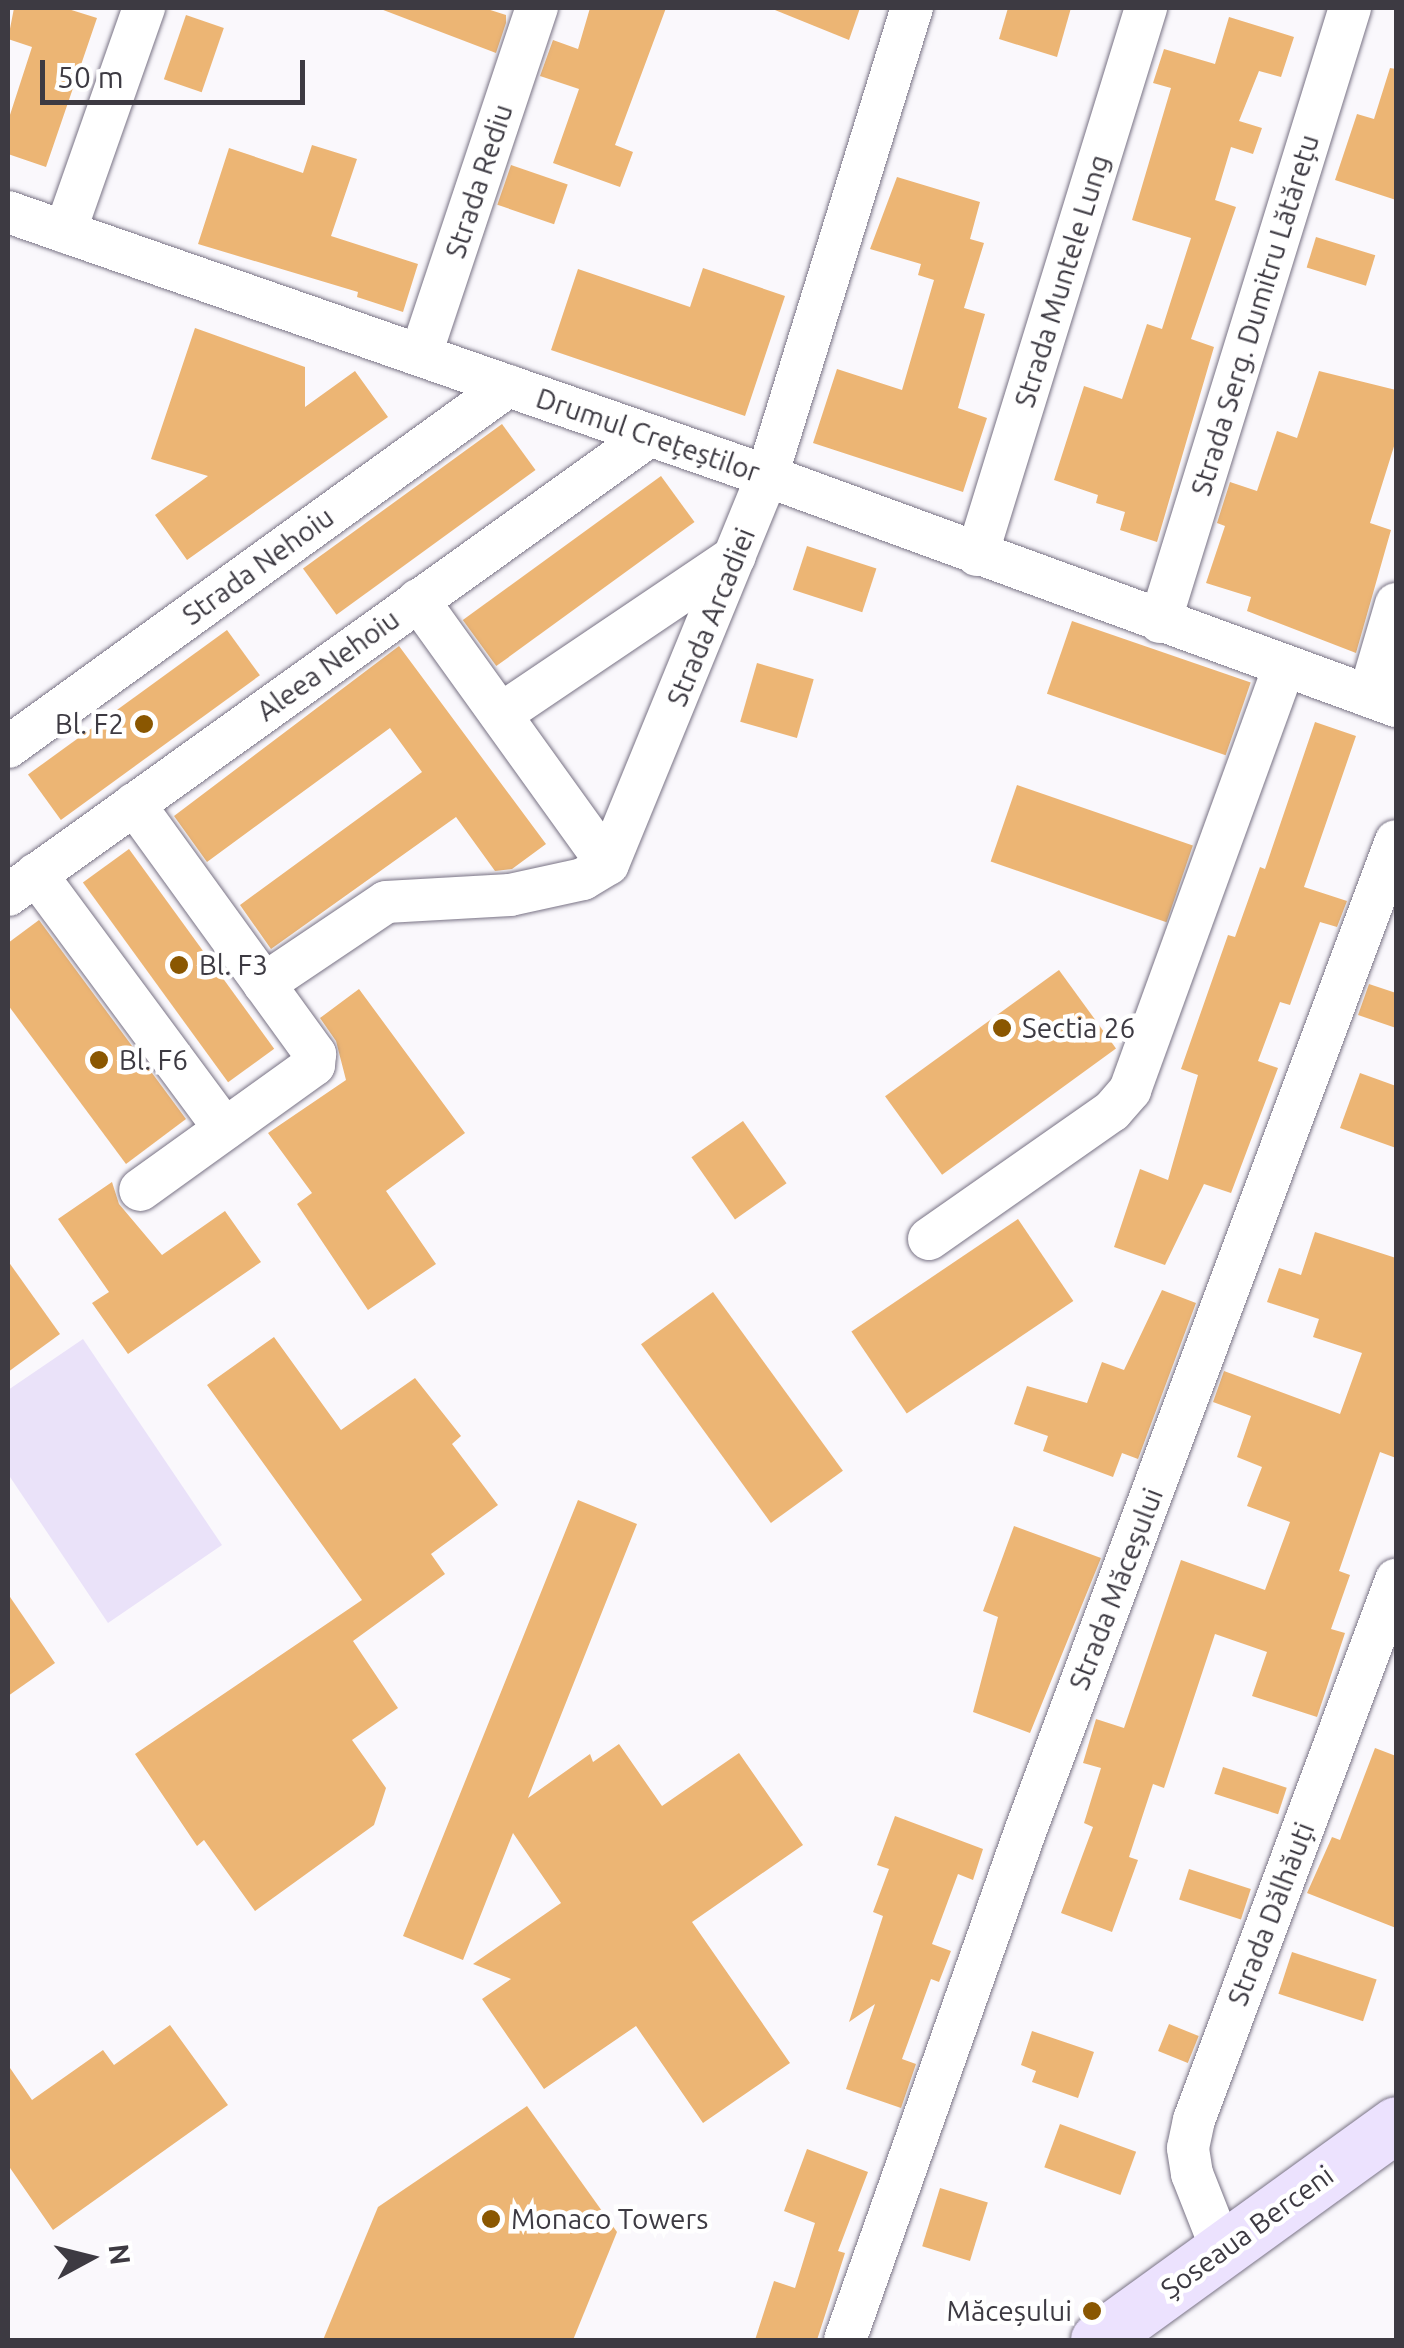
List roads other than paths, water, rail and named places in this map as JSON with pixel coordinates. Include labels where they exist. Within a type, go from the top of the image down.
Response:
[{"type":"main road","name":"Șoseaua Berceni","points":[[1120,2331],[1222,2250],[1396,2124]]},
{"type":"street","points":[[65,232],[144,8]]},
{"type":"street","name":"Strada Rediu","points":[[421,354],[537,8]]},
{"type":"street","name":"Strada Arcadiei","points":[[608,864],[767,476],[912,8]]},
{"type":"street","name":"Strada Muntele Lung","points":[[977,555],[1146,8]]},
{"type":"street","name":"Strada Serg. Dumitru Lătărețu","points":[[1160,622],[1350,8]]},
{"type":"street","name":"Drumul Crețeștilor","points":[[8,212],[767,476],[1383,701]]},
{"type":"street","name":"Strada Nehoiu","points":[[8,746],[508,386]]},
{"type":"street","name":"Aleea Nehoiu","points":[[22,884],[648,436]]},
{"type":"street","points":[[500,714],[735,556]]},
{"type":"street","points":[[264,984],[386,902],[510,895],[582,879],[608,864],[418,600]]},
{"type":"street","points":[[1383,701],[1396,604]]},
{"type":"street","points":[[929,1240],[1112,1110],[1130,1090],[1284,666]]},
{"type":"street","points":[[134,804],[315,1054],[314,1065],[140,1190]]},
{"type":"street","name":"Strada Măceșului","points":[[845,2340],[1025,1832],[1396,841]]},
{"type":"street","points":[[22,884],[225,1130]]},
{"type":"street","name":"Strada Dălhăuți","points":[[1222,2250],[1192,2174],[1188,2148],[1194,2120],[1396,1580]]},
{"type":"place","name":"Bl. F2","points":[[144,724]]},
{"type":"place","name":"Bl. F3","points":[[179,965]]},
{"type":"place","name":"Sectia 26","points":[[1002,1028]]},
{"type":"place","name":"Bl. F6","points":[[99,1060]]},
{"type":"place","name":"Monaco Towers","points":[[491,2219]]},
{"type":"place","name":"Măceșului","points":[[1092,2311]]}]
